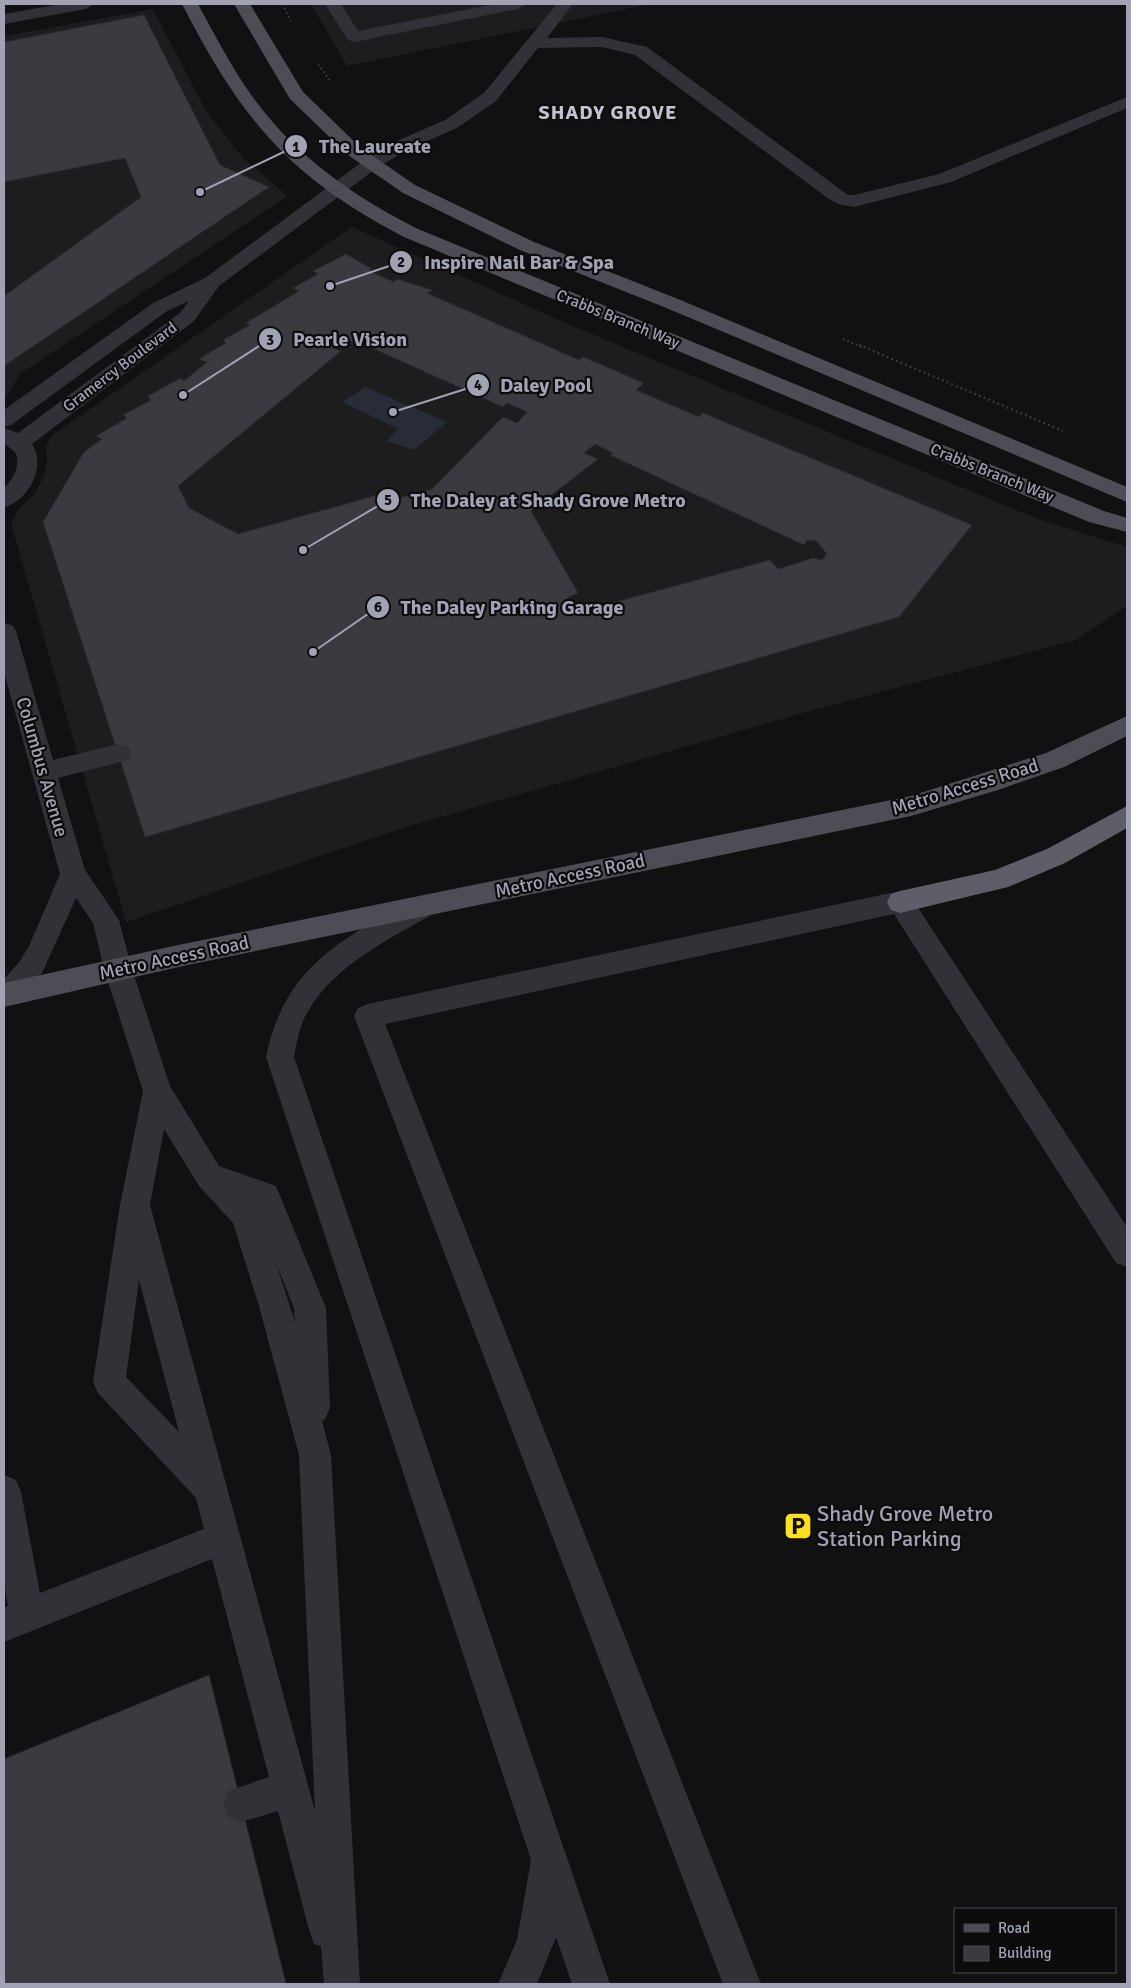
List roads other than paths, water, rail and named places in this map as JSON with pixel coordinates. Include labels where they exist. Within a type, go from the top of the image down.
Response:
[{"type":"highway","points":[[900,902],[999,880],[1056,856],[1127,816]]},
{"type":"main road","name":"Crabbs Branch Way","points":[[190,4],[222,65],[267,128],[304,163],[338,190],[379,217],[411,233],[1098,517],[1127,525]]},
{"type":"main road","name":"Crabbs Branch Way","points":[[242,4],[296,95],[331,130],[409,190],[527,246],[690,310],[1127,495]]},
{"type":"main road","name":"Metro Access Road","points":[[5,995],[118,969],[911,806],[989,783],[1054,760],[1127,724]]},
{"type":"street","points":[[4,20],[68,5],[86,4]]},
{"type":"street","points":[[332,4],[354,38],[518,4]]},
{"type":"street","name":"Gramercy Boulevard","points":[[4,420],[160,307],[212,282],[372,163],[403,145],[450,124],[490,98],[565,4]]},
{"type":"street","points":[[534,43],[607,43],[630,46],[641,51],[835,195],[844,200],[854,201],[945,178],[1127,102]]},
{"type":"street","name":"Gramercy Boulevard","points":[[4,500],[17,489],[26,477],[29,465],[27,453],[12,438],[187,317],[212,282]]},
{"type":"street","name":"Columbus Avenue","points":[[4,631],[73,874],[106,920],[118,969],[157,1091]]},
{"type":"street","points":[[44,772],[119,754]]},
{"type":"street","points":[[5,995],[31,967],[44,943],[73,874]]},
{"type":"street","points":[[742,1984],[368,1016],[900,902],[1127,1253]]},
{"type":"street","points":[[424,906],[340,956],[316,978],[300,999],[286,1023],[281,1039],[280,1057],[591,1984]]},
{"type":"street","points":[[157,1091],[209,1176],[246,1215],[275,1306],[315,1455],[342,1983]]},
{"type":"street","points":[[157,1091],[135,1205],[109,1382],[210,1487]]},
{"type":"street","points":[[135,1205],[342,1983]]},
{"type":"street","points":[[4,1492],[15,1621],[223,1538]]},
{"type":"street","points":[[241,1804],[290,1789]]},
{"type":"street","points":[[517,1984],[536,1942],[549,1859]]},
{"type":"place","name":"The Laureate","points":[[200,192]]},
{"type":"place","name":"Inspire Nail Bar & Spa","points":[[330,286]]},
{"type":"place","name":"Pearle Vision","points":[[183,395]]},
{"type":"place","name":"Daley Pool","points":[[393,412]]},
{"type":"place","name":"The Daley at Shady Grove Metro","points":[[303,550]]},
{"type":"place","name":"The Daley Parking Garage","points":[[313,652]]},
{"type":"place","name":"Shady Grove Metro Station Parking","points":[[798,1526]]},
{"type":"district","name":"SHADY GROVE","points":[[608,112]]}]
